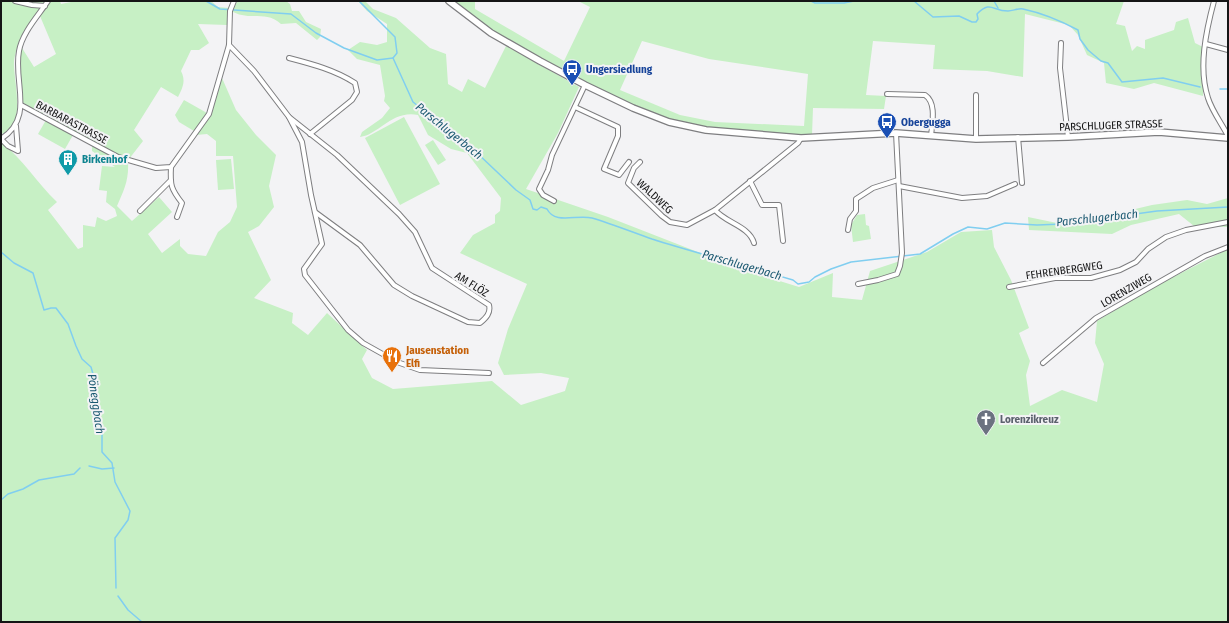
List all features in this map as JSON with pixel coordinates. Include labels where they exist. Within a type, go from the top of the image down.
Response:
[{"type":"main road","name":"PARSCHLUGER STRASSE","points":[[449,1],[491,33],[585,85],[633,108],[669,122],[730,133],[801,138],[896,133],[976,139],[1068,137],[1159,132],[1228,137]]},
{"type":"street","points":[[15,1],[45,6]]},
{"type":"street","points":[[16,126],[10,133],[1,139],[8,146],[18,151],[16,126],[21,105],[17,72],[19,51],[22,41],[48,1]]},
{"type":"street","points":[[177,217],[182,204],[172,190],[170,181],[171,166],[209,114],[229,45],[230,9],[234,1]]},
{"type":"street","points":[[1214,1],[1204,51],[1205,81],[1208,98],[1228,137]]},
{"type":"street","points":[[1061,43],[1060,68],[1068,137]]},
{"type":"street","points":[[1206,44],[1228,50]]},
{"type":"street","points":[[229,45],[254,71],[289,117],[302,142],[306,169],[322,244],[304,269],[305,275],[348,330],[364,342],[397,362],[420,370],[489,373]]},
{"type":"street","points":[[290,58],[344,76],[355,83],[357,92],[352,100],[310,134]]},
{"type":"street","points":[[554,201],[543,195],[539,189],[548,170],[552,155],[585,85]]},
{"type":"street","points":[[887,94],[925,95],[929,97],[933,109],[931,136]]},
{"type":"street","points":[[976,95],[976,139]]},
{"type":"street","name":"BARBARASTRASSE","points":[[21,105],[118,157],[136,164],[156,168],[171,166]]},
{"type":"street","points":[[575,107],[618,127],[618,136],[604,169],[619,175],[629,162]]},
{"type":"street","name":"AM FLÖZ","points":[[289,117],[337,155],[399,214],[415,232],[432,268],[489,305],[490,310],[485,319],[480,323],[468,322],[412,296],[394,285],[360,245],[315,212]]},
{"type":"street","points":[[858,284],[897,274],[900,266],[902,256],[896,133]]},
{"type":"street","points":[[1018,137],[1022,183]]},
{"type":"street","name":"WALDWEG","points":[[640,162],[634,168],[628,183],[651,207],[670,222],[687,225],[715,210],[798,143],[801,138]]},
{"type":"street","points":[[848,230],[850,219],[856,211],[856,199],[873,188],[898,180]]},
{"type":"street","points":[[140,211],[170,181]]},
{"type":"street","points":[[750,181],[762,206],[779,205],[783,241]]},
{"type":"street","points":[[899,186],[962,198],[987,196],[1015,184]]},
{"type":"street","points":[[715,210],[720,216],[749,233],[754,243]]},
{"type":"street","name":"FEHRENBERGWEG","points":[[1009,287],[1054,278],[1091,278],[1120,270],[1136,262],[1148,249],[1166,237],[1186,230],[1228,222]]},
{"type":"street","name":"LORENZIWEG","points":[[1042,363],[1096,318],[1205,256],[1228,247]]},
{"type":"green space","points":[[1,1],[45,1],[26,28],[18,45],[14,61],[17,91],[17,114],[14,123],[9,130],[1,134]]},
{"type":"green space","points":[[50,1],[60,1],[61,4],[76,1],[211,1],[218,7],[229,8],[227,25],[198,24],[209,43],[199,50],[191,50],[181,71],[183,84],[178,97],[161,87],[134,130],[143,141],[129,159],[116,154],[26,106],[22,101],[19,60],[22,48],[34,67],[56,54],[40,16]]},
{"type":"green space","points":[[238,1],[286,1],[290,4],[292,11],[299,11],[306,22],[321,29],[320,37],[317,40],[296,23],[281,24],[269,17],[246,16],[233,12],[234,6]]},
{"type":"green space","points":[[358,1],[365,1],[373,9],[396,18],[430,48],[446,54],[448,84],[462,92],[468,79],[485,88],[506,46],[579,87],[558,133],[526,189],[608,217],[744,270],[799,287],[833,273],[832,297],[862,300],[870,271],[927,252],[961,232],[992,230],[994,247],[1011,280],[1029,328],[1019,333],[1030,361],[1026,375],[1030,406],[1062,390],[1097,402],[1104,364],[1095,343],[1097,321],[1148,290],[1228,249],[1228,622],[1,622],[1,142],[23,163],[57,202],[48,210],[78,249],[83,247],[83,225],[95,227],[97,217],[106,221],[117,216],[115,209],[106,202],[107,191],[99,190],[102,166],[115,167],[92,151],[92,145],[114,158],[128,162],[127,180],[117,206],[132,221],[159,197],[172,212],[148,234],[162,253],[180,239],[180,246],[188,254],[206,256],[218,232],[230,222],[237,207],[233,156],[216,156],[216,141],[207,134],[196,135],[211,116],[222,78],[236,110],[256,135],[276,155],[269,186],[274,207],[259,226],[248,232],[271,280],[254,298],[293,313],[292,323],[308,335],[327,313],[367,350],[362,359],[372,378],[393,389],[492,381],[521,405],[565,391],[569,378],[541,373],[504,375],[498,363],[508,329],[527,284],[460,253],[473,235],[495,223],[495,215],[500,211],[501,198],[467,153],[451,149],[428,135],[418,115],[409,114],[400,116],[373,132],[360,137],[362,132],[382,118],[390,108],[384,101],[385,96],[380,65],[357,59],[348,50],[360,42],[377,45],[387,42],[387,24],[367,11]]},
{"type":"green space","points":[[454,1],[475,1],[475,9],[564,61],[590,7],[578,1],[1124,1],[1116,24],[1125,26],[1132,51],[1137,46],[1145,49],[1145,40],[1174,30],[1176,22],[1188,18],[1195,43],[1203,47],[1203,96],[1154,83],[1134,89],[1106,83],[1104,63],[1087,55],[1078,35],[1069,25],[1025,14],[1023,77],[987,71],[933,69],[935,45],[873,41],[866,95],[886,96],[884,109],[813,108],[812,135],[727,131],[675,122],[615,98],[514,44],[485,26]],"holes":[[[642,41],[709,59],[808,74],[804,126],[715,122],[680,115],[620,90]]]},
{"type":"green space","points":[[184,100],[207,113],[201,124],[194,131],[179,122],[175,115]]},
{"type":"green space","points":[[404,117],[440,184],[400,205],[365,138]]},
{"type":"green space","points":[[46,120],[73,135],[65,149],[38,134]]},
{"type":"green space","points":[[433,140],[446,160],[438,165],[425,145]]},
{"type":"green space","points":[[231,159],[234,189],[218,190],[216,160]]},
{"type":"green space","points":[[1228,198],[1228,227],[1194,226],[1179,214],[1131,225],[1112,234],[1029,230],[1028,217],[1057,223],[1108,220],[1131,210],[1152,205],[1187,200],[1207,204]]},
{"type":"green space","points":[[865,214],[866,225],[869,226],[871,239],[853,242],[851,225],[857,215]]},
{"type":"waterway","points":[[206,1],[220,9],[291,14],[316,33],[344,48],[377,60],[393,58]]},
{"type":"waterway","name":"Parschlugerbach","points":[[359,1],[395,37],[397,53],[393,58],[413,102],[476,152],[516,190],[530,200],[533,209],[537,210],[541,207],[547,209],[555,217],[561,218],[592,218],[652,239],[793,280],[798,284],[809,282],[815,277],[831,269],[851,262],[920,254],[953,234],[968,227],[987,229],[1005,223],[1037,225],[1063,224],[1157,211],[1228,207]]},
{"type":"waterway","points":[[811,1],[815,3],[844,3],[854,1]]},
{"type":"waterway","points":[[863,1],[876,1]]},
{"type":"waterway","points":[[914,1],[933,17],[959,16],[972,22],[976,22],[978,19],[977,14],[989,7],[1003,11],[1023,9],[1037,13],[1058,20],[1078,30],[1080,39],[1088,50],[1101,61],[1108,63],[1122,82],[1163,78],[1200,87]]},
{"type":"waterway","points":[[994,1],[998,8]]},
{"type":"waterway","points":[[1220,89],[1228,89]]},
{"type":"waterway","name":"Pöneggbach","points":[[1,252],[14,263],[33,273],[44,310],[56,308],[68,324],[82,359],[91,367],[93,374],[92,382],[97,398],[98,419],[102,431],[102,452],[112,463],[115,482],[130,511],[128,520],[115,538],[116,588]]},
{"type":"waterway","points":[[89,466],[102,469],[114,468]]},
{"type":"waterway","points":[[1,500],[8,494],[23,489],[39,480],[74,474],[80,468]]},
{"type":"waterway","name":"Pöneggbach","points":[[118,596],[128,610],[142,622]]},
{"type":"place","name":"Ungersiedlung","points":[[572,86]]},
{"type":"place","name":"Obergugga","points":[[887,139]]},
{"type":"place","name":"Birkenhof","points":[[68,176]]},
{"type":"place","name":"Jausenstation Elfi","points":[[392,373]]},
{"type":"place","name":"Lorenzikreuz","points":[[986,436]]}]
